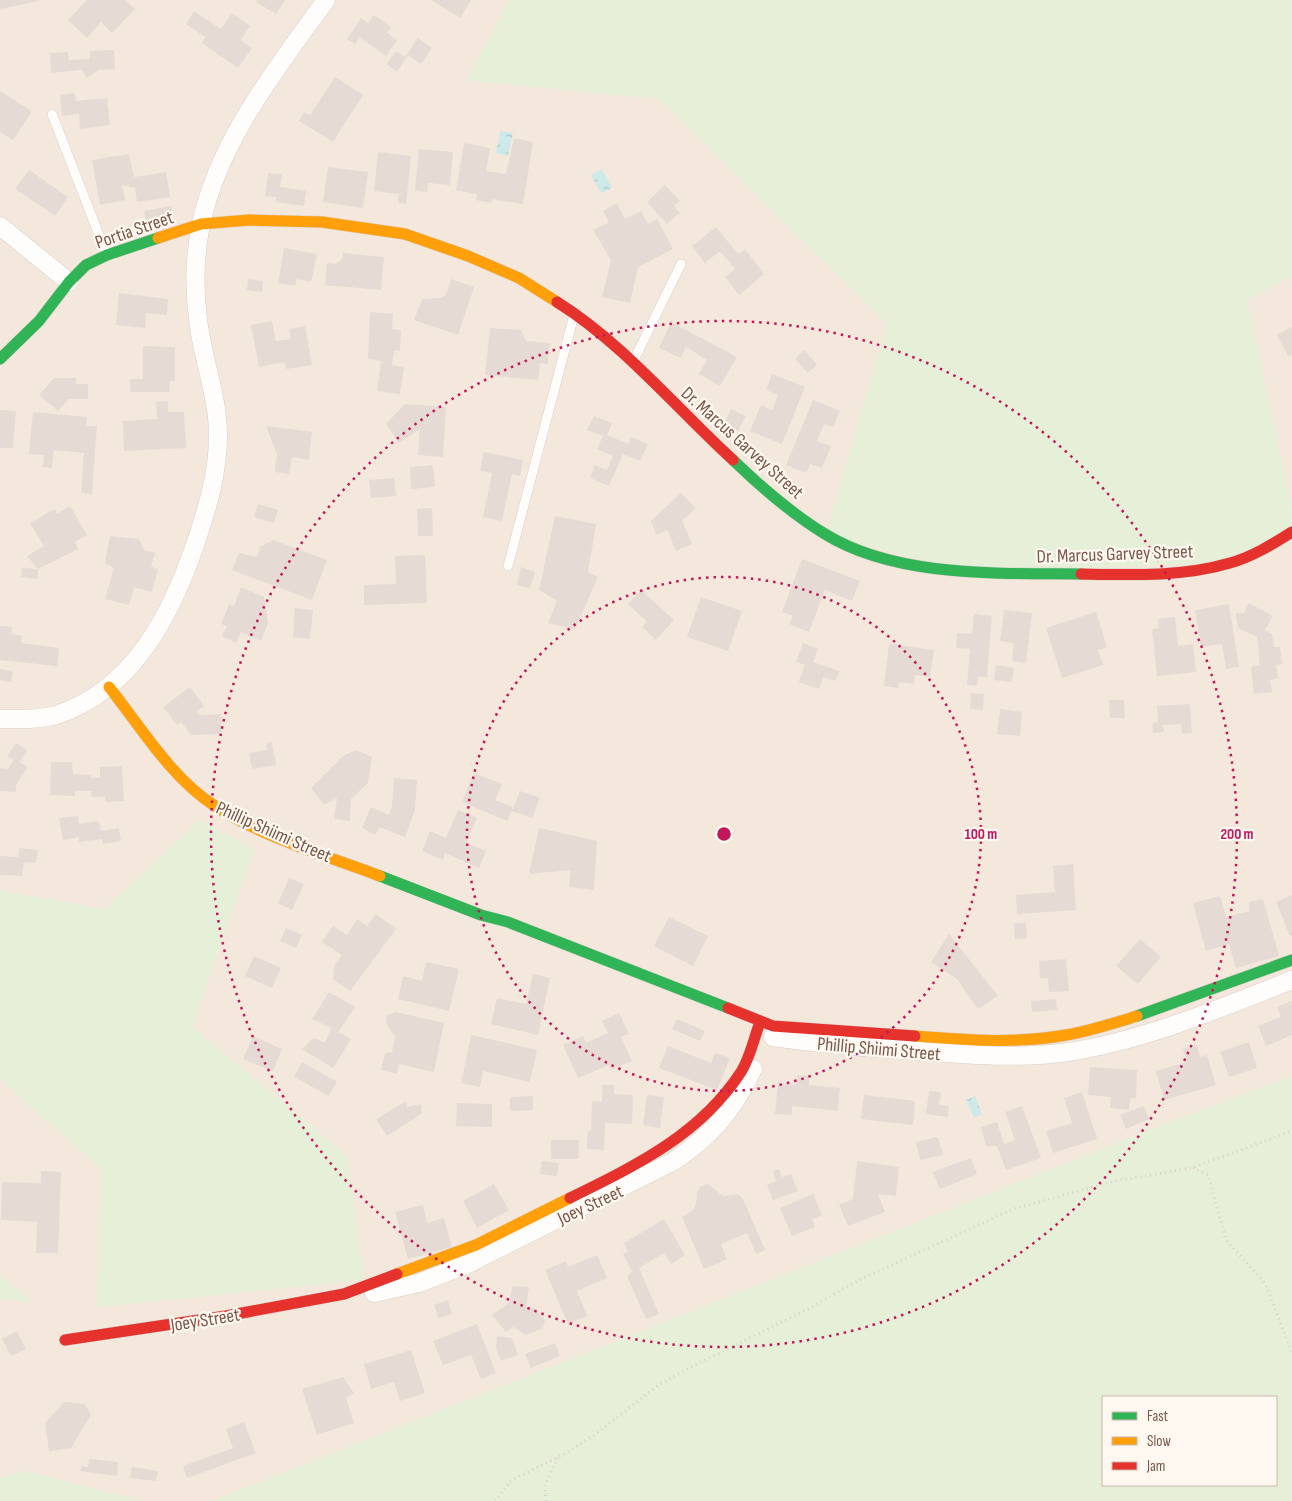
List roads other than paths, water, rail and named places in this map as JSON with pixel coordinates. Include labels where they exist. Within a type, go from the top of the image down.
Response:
[{"type":"street","points":[[0,719],[26,720],[56,715],[109,688],[138,658],[172,606],[207,510],[217,468],[216,402],[198,320],[196,271],[201,224],[217,170],[263,88],[326,0]]},
{"type":"street","name":"Dr. Marcus Garvey Street","points":[[201,224],[249,220],[322,222],[405,234],[468,256],[519,278],[575,313],[634,362],[687,418],[752,478],[826,535],[865,552],[914,565],[969,572],[1132,575],[1188,571],[1231,563],[1271,545],[1292,532]]},
{"type":"street","name":"Portia Street","points":[[0,359],[39,321],[69,282],[86,265],[107,255],[201,224]]},
{"type":"street","points":[[0,226],[69,282]]},
{"type":"street","name":"Phillip Shiimi Street","points":[[109,688],[176,773],[214,806],[261,830],[481,915],[489,924],[504,932],[764,1029],[821,1044],[988,1056],[1047,1054],[1070,1051],[1178,1023],[1292,980]]},
{"type":"street","name":"Phillip Shiimi Street","points":[[764,1029],[970,1040],[1024,1040],[1066,1035],[1161,1009],[1292,960]]},
{"type":"street","name":"Joey Street","points":[[66,1340],[226,1316],[344,1294],[363,1296],[419,1283],[470,1262],[674,1161],[700,1143],[726,1116],[743,1090],[764,1029]]},
{"type":"lane","points":[[52,114],[107,255]]},
{"type":"lane","points":[[634,362],[681,264]]},
{"type":"lane","points":[[508,566],[575,313]]},
{"type":"water","points":[[500,131],[513,133],[508,156],[496,153]]},
{"type":"water","points":[[602,169],[612,188],[601,193],[591,175]]},
{"type":"water","points":[[975,1096],[982,1114],[974,1118],[966,1100]]}]
